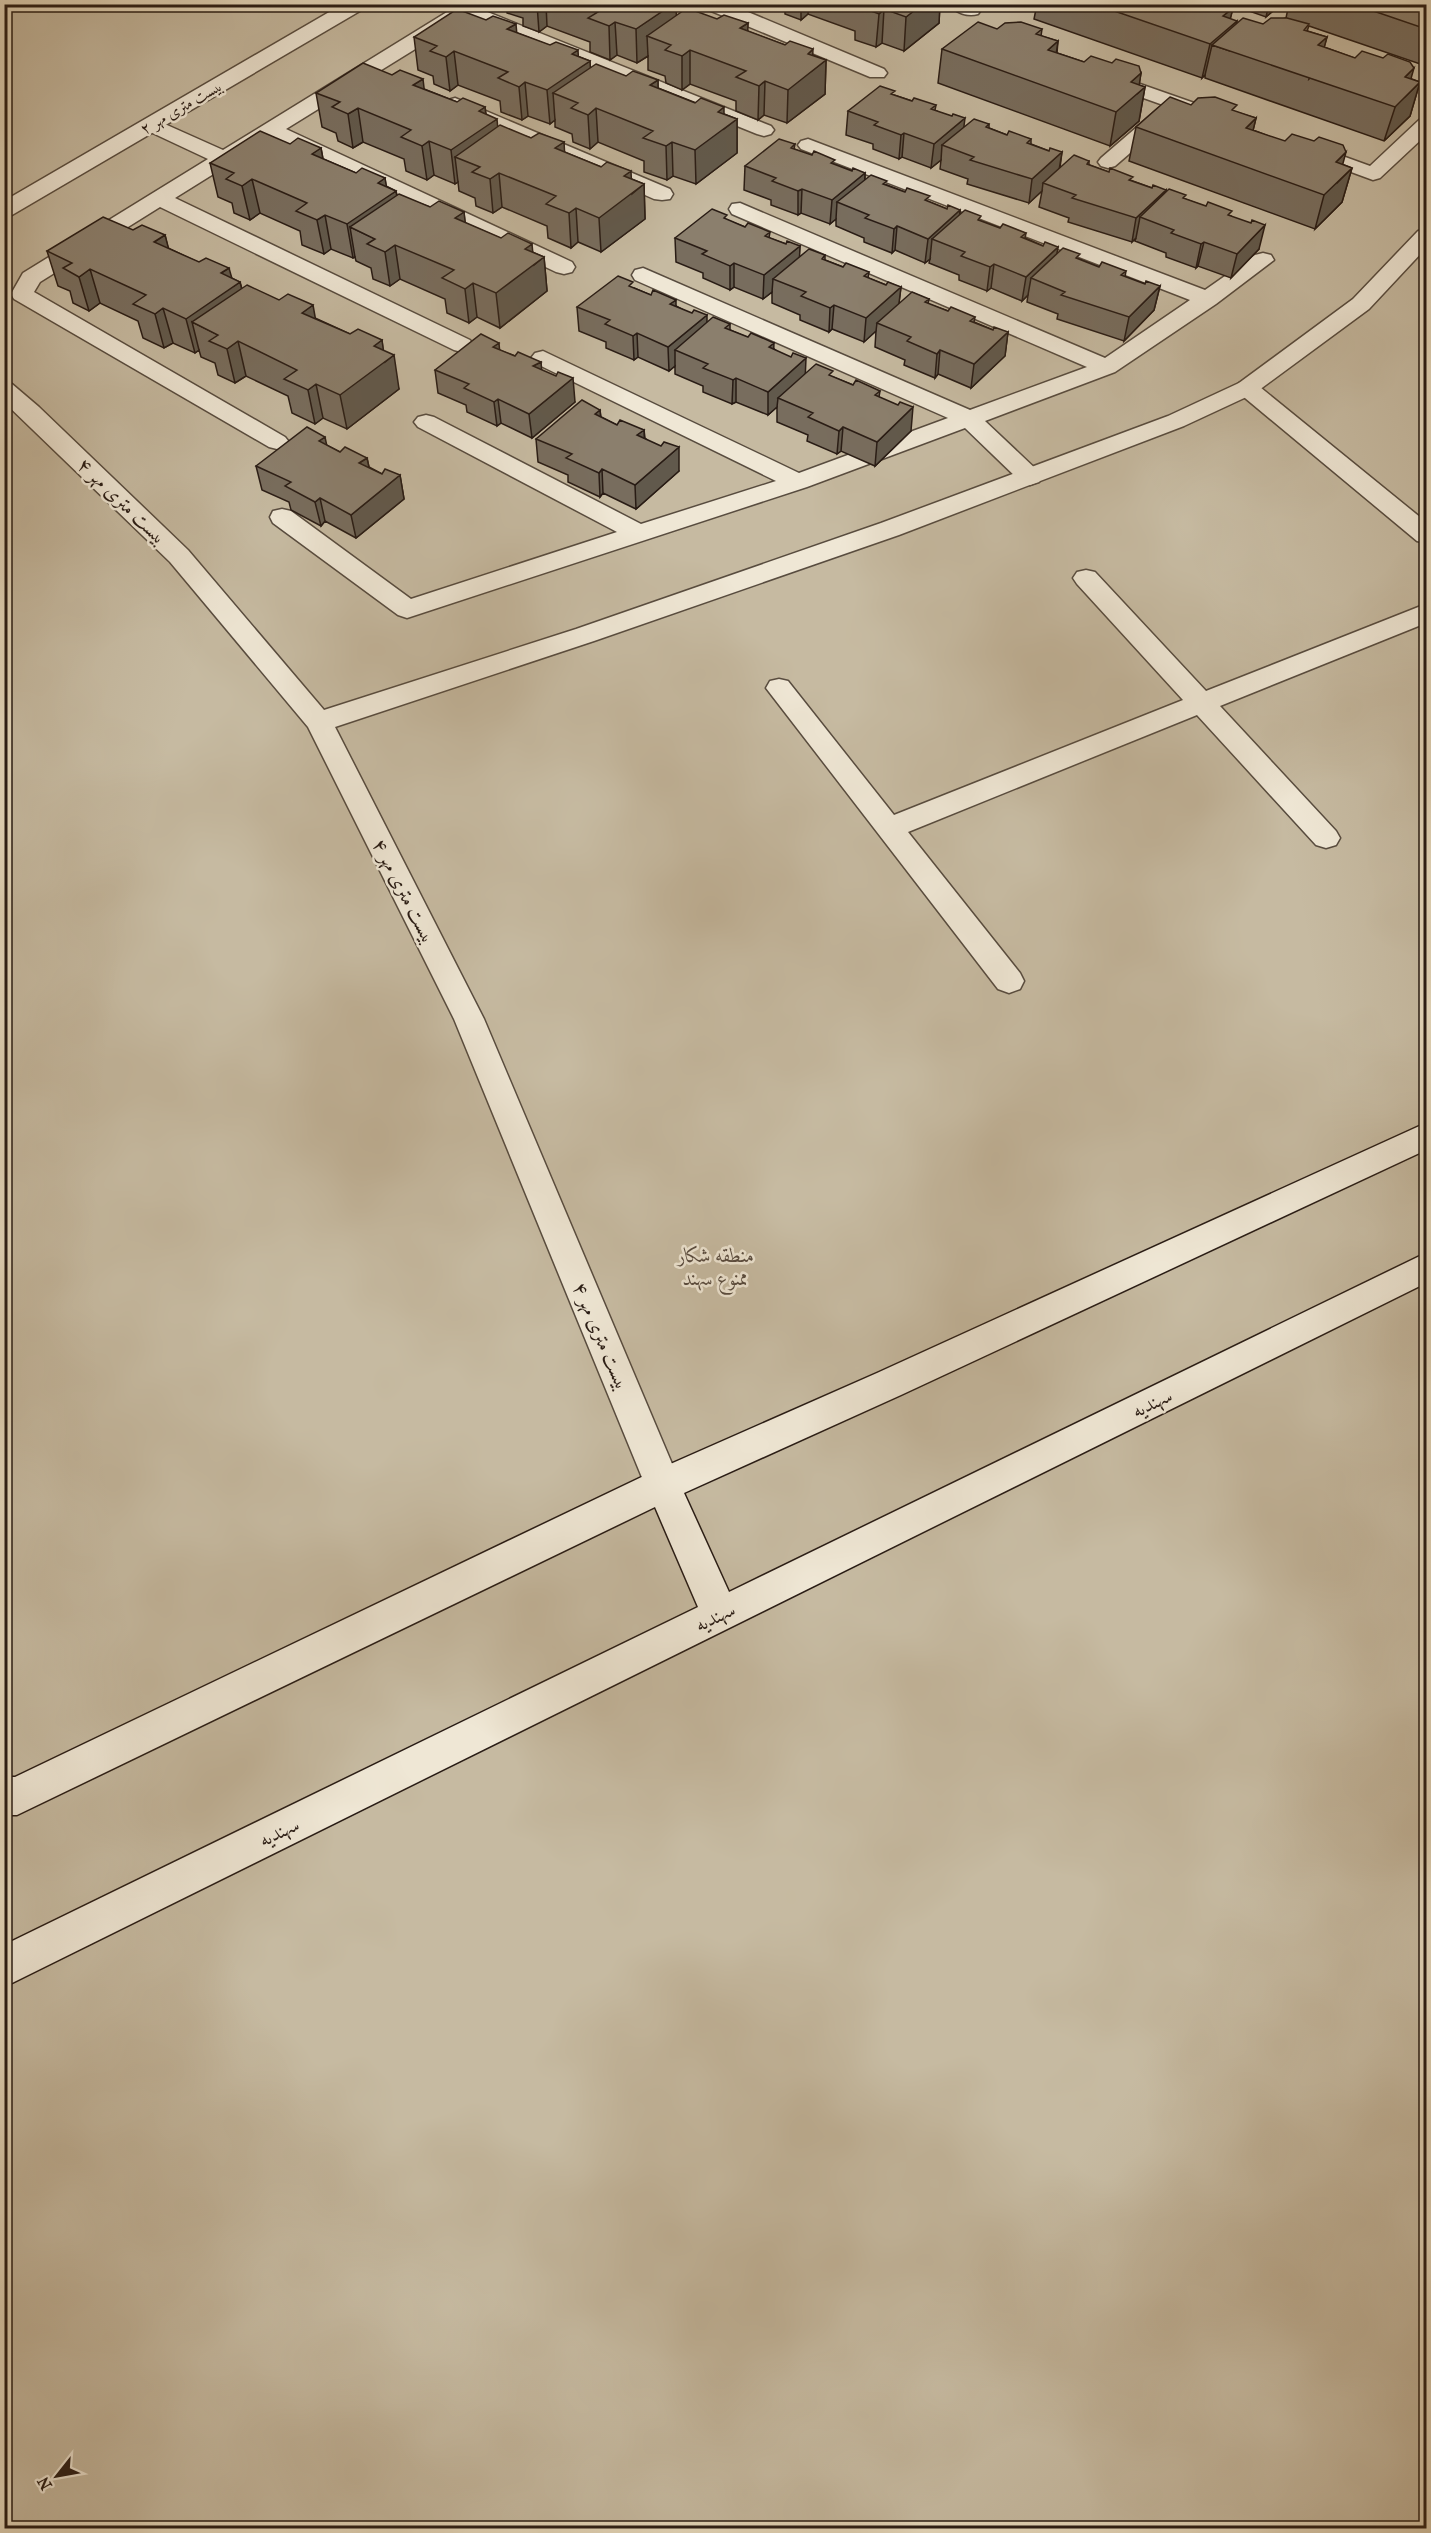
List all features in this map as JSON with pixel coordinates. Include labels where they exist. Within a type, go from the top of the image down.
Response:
[{"type":"street","name":"بیست متری مهر ۲","points":[[4,210],[358,4]]},
{"type":"street","points":[[711,4],[877,73]]},
{"type":"street","points":[[277,442],[22,294],[31,278],[470,7],[764,130]]},
{"type":"street","points":[[371,67],[392,76]]},
{"type":"street","points":[[1087,71],[1232,122]]},
{"type":"street","points":[[436,95],[662,194]]},
{"type":"street","points":[[1108,162],[1177,103]]},
{"type":"street","points":[[150,125],[222,158]]},
{"type":"street","points":[[1286,142],[1373,174],[1426,126]]},
{"type":"street","points":[[271,129],[564,267]]},
{"type":"street","points":[[808,145],[1208,299]]},
{"type":"street","points":[[158,198],[462,345]]},
{"type":"street","points":[[740,209],[1107,367]]},
{"type":"street","points":[[319,722],[596,631],[890,530],[1176,421],[1247,388],[1361,304],[1426,237]]},
{"type":"street","points":[[282,517],[407,609],[798,482],[1107,367],[1263,260]]},
{"type":"street","points":[[643,275],[968,418],[1030,477]]},
{"type":"street","points":[[543,358],[798,482]]},
{"type":"street","points":[[1247,388],[1426,535]]},
{"type":"street","name":"بیست متری مهر ۴","points":[[4,389],[31,412],[178,556],[319,722],[469,1019],[663,1485],[720,1614]]},
{"type":"street","points":[[426,422],[640,534]]},
{"type":"street","points":[[1086,578],[1326,838]]},
{"type":"street","points":[[889,828],[1426,613]]},
{"type":"street","points":[[779,688],[1009,981]]},
{"type":"street","points":[[4,1796],[17,1796],[663,1485],[889,1384],[1426,1136]]},
{"type":"street","name":"سهندیه","points":[[4,1967],[1426,1267]]},
{"type":"green space","name":"منطقه شکار ممنوع سهند","points":[[5,5],[1426,5],[1426,2528],[5,2528]]},
{"type":"building","points":[[577,4],[673,4],[636,29],[615,22],[609,26],[588,18],[598,12]]},
{"type":"building","points":[[859,4],[923,4],[906,17],[884,9],[879,14],[857,6]]},
{"type":"building","points":[[1094,4],[1231,4],[1233,8],[1223,16],[1237,21],[1210,44]]},
{"type":"building","points":[[1353,4],[1426,4],[1426,29]]},
{"type":"building","points":[[687,8],[717,19],[724,15],[748,23],[740,28],[785,45],[790,41],[813,49],[808,54],[826,60],[788,90],[765,81],[759,86],[736,77],[746,71],[690,50],[682,56],[665,50],[671,45],[647,36]]},
{"type":"building","points":[[457,9],[486,20],[493,16],[516,24],[507,29],[550,45],[556,42],[578,50],[572,54],[590,61],[547,90],[525,82],[519,87],[498,78],[508,72],[454,51],[446,57],[430,51],[437,46],[414,37]]},
{"type":"building","points":[[1243,18],[1263,24],[1271,18],[1287,18],[1309,24],[1304,30],[1327,37],[1318,45],[1355,58],[1362,51],[1383,58],[1388,54],[1410,62],[1414,68],[1405,77],[1420,82],[1395,107],[1212,45]]},
{"type":"building","points":[[978,22],[997,29],[1005,23],[1021,22],[1042,29],[1036,34],[1058,41],[1048,50],[1084,62],[1091,56],[1112,63],[1116,59],[1139,66],[1141,73],[1131,82],[1145,87],[1116,112],[942,49]]},
{"type":"building","points":[[363,63],[392,75],[400,70],[423,79],[413,85],[457,102],[463,98],[485,107],[479,111],[497,119],[451,150],[429,141],[422,146],[401,137],[411,130],[358,108],[348,114],[332,107],[340,102],[316,93]]},
{"type":"building","points":[[596,64],[626,76],[633,71],[658,80],[650,85],[695,103],[701,98],[724,107],[718,112],[737,119],[695,150],[672,142],[666,146],[643,138],[653,131],[596,108],[588,115],[571,108],[578,103],[553,93]]},
{"type":"building","points":[[880,86],[895,91],[891,94],[912,101],[914,98],[936,105],[931,109],[965,118],[934,144],[874,125],[878,122],[848,111]]},
{"type":"building","points":[[1170,97],[1191,105],[1198,98],[1215,97],[1237,105],[1232,110],[1256,118],[1246,128],[1285,141],[1292,134],[1314,141],[1319,137],[1343,145],[1346,152],[1336,162],[1352,168],[1324,195],[1136,127]]},
{"type":"building","points":[[974,119],[989,124],[986,127],[1007,135],[1009,131],[1031,139],[1027,143],[1049,151],[1050,148],[1062,152],[1032,179],[970,160],[974,157],[942,145]]},
{"type":"building","points":[[500,125],[531,138],[539,133],[564,142],[555,148],[601,167],[607,162],[631,171],[624,176],[644,184],[599,218],[576,208],[569,213],[546,204],[556,196],[499,173],[490,179],[472,172],[480,167],[455,157]]},
{"type":"building","points":[[260,131],[290,144],[298,138],[321,148],[312,154],[356,173],[362,168],[385,178],[378,183],[396,191],[347,224],[325,215],[317,220],[296,211],[307,203],[252,179],[242,186],[226,179],[234,173],[210,163]]},
{"type":"building","points":[[779,139],[795,144],[791,148],[812,155],[814,151],[835,160],[831,163],[865,173],[832,200],[772,181],[776,178],[745,166]]},
{"type":"building","points":[[1074,155],[1089,161],[1087,164],[1109,172],[1110,168],[1133,177],[1129,180],[1166,190],[1136,218],[1072,198],[1076,195],[1043,183]]},
{"type":"building","points":[[871,175],[887,181],[883,184],[905,192],[907,188],[930,196],[925,200],[947,209],[948,205],[960,210],[928,239],[897,226],[894,229],[865,218],[869,215],[837,202]]},
{"type":"building","points":[[1169,189],[1186,195],[1183,198],[1206,206],[1208,202],[1232,211],[1228,215],[1265,225],[1237,254],[1171,233],[1174,230],[1140,217]]},
{"type":"building","points":[[399,194],[430,207],[439,201],[464,212],[455,218],[501,238],[508,233],[532,244],[525,249],[544,257],[496,293],[473,283],[465,289],[442,278],[454,270],[395,245],[385,252],[367,244],[375,239],[350,227]]},
{"type":"building","points":[[712,209],[727,215],[724,218],[745,227],[748,223],[770,232],[765,236],[786,244],[787,241],[800,246],[764,275],[734,263],[730,266],[702,254],[707,251],[675,238]]},
{"type":"building","points":[[965,210],[981,216],[978,220],[1000,228],[1003,224],[1026,233],[1021,237],[1043,246],[1045,242],[1058,247],[1026,277],[994,264],[990,267],[961,256],[965,252],[932,239]]},
{"type":"building","points":[[103,217],[133,230],[142,225],[165,235],[154,242],[199,262],[206,258],[229,268],[221,273],[240,282],[186,319],[163,308],[155,314],[133,304],[146,295],[90,269],[79,277],[63,268],[72,263],[47,251]]},
{"type":"building","points":[[1063,248],[1080,254],[1076,258],[1099,267],[1102,262],[1126,271],[1121,275],[1145,284],[1146,281],[1160,286],[1129,317],[1061,295],[1065,292],[1031,278]]},
{"type":"building","points":[[809,249],[825,255],[822,259],[843,267],[846,263],[869,272],[864,276],[886,285],[888,282],[901,287],[866,318],[834,305],[830,308],[801,296],[806,292],[773,279]]},
{"type":"building","points":[[618,276],[633,282],[629,286],[651,295],[653,290],[676,300],[670,304],[692,313],[694,310],[707,315],[668,347],[637,333],[633,336],[605,324],[610,320],[577,307]]},
{"type":"building","points":[[247,285],[279,300],[288,294],[313,305],[302,313],[350,334],[358,329],[382,340],[374,346],[394,355],[340,395],[316,384],[308,390],[284,379],[297,370],[238,341],[227,349],[209,341],[218,335],[192,322]]},
{"type":"building","points":[[912,292],[929,299],[925,302],[948,311],[951,307],[975,317],[970,321],[993,330],[994,327],[1008,332],[974,364],[940,350],[937,354],[907,341],[911,337],[877,323]]},
{"type":"building","points":[[713,317],[730,324],[725,328],[748,337],[751,333],[774,343],[769,347],[791,357],[793,353],[806,358],[768,392],[736,378],[733,380],[703,368],[708,364],[675,350]]},
{"type":"building","points":[[481,334],[499,343],[493,347],[515,356],[518,352],[541,362],[533,366],[556,376],[558,372],[573,378],[529,414],[498,399],[494,402],[464,388],[469,384],[435,370]]},
{"type":"building","points":[[816,364],[833,371],[829,375],[853,385],[856,380],[880,391],[875,395],[898,405],[900,402],[913,407],[877,442],[843,427],[839,431],[808,417],[813,413],[778,398]]},
{"type":"building","points":[[582,400],[600,410],[595,414],[617,425],[620,420],[644,430],[637,435],[661,446],[664,442],[679,447],[635,485],[602,469],[599,473],[566,458],[572,454],[536,439]]},
{"type":"building","points":[[307,427],[325,437],[319,441],[340,452],[345,447],[367,458],[359,463],[382,474],[385,469],[400,475],[351,515],[320,498],[315,502],[285,486],[291,482],[256,466]]}]
